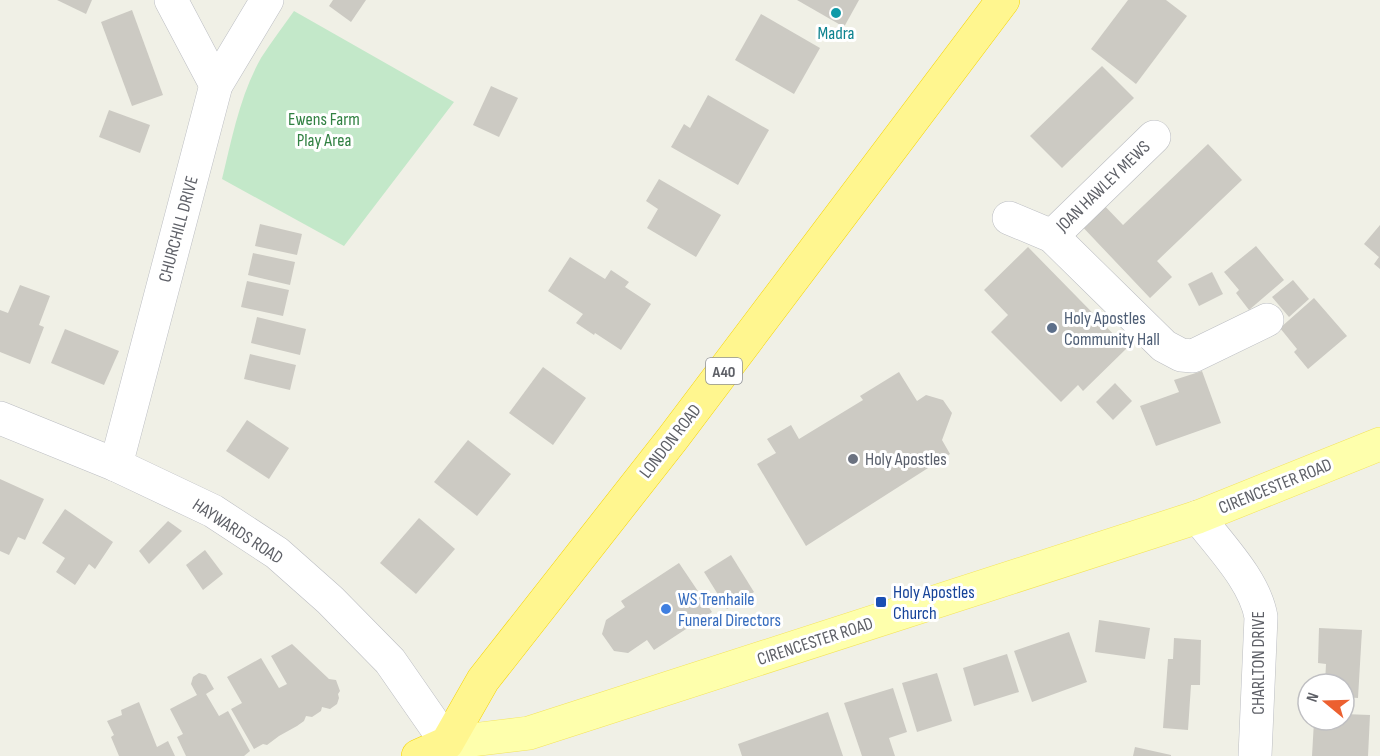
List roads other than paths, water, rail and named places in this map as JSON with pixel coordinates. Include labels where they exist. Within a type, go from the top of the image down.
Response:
[{"type":"highway","name":"LONDON ROAD","points":[[432,749],[483,680],[673,438],[1003,0]]},
{"type":"main road","name":"CIRENCESTER ROAD","points":[[432,749],[529,733],[1198,517],[1380,444]]},
{"type":"street","points":[[171,0],[216,85]]},
{"type":"street","name":"CHURCHILL DRIVE","points":[[116,465],[216,85],[267,0]]},
{"type":"street","name":"JOAN HAWLEY MEWS","points":[[1052,236],[1154,136]]},
{"type":"street","points":[[1009,218],[1052,236],[1143,328],[1173,352],[1193,356],[1267,320]]},
{"type":"street","name":"HAYWARDS ROAD","points":[[0,418],[116,465],[213,512],[277,553],[330,600],[390,661],[432,749]]},
{"type":"street","name":"CHARLTON DRIVE","points":[[1198,517],[1256,595],[1260,607],[1260,681],[1255,756]]},
{"type":"place","name":"Madra","points":[[836,13]]},
{"type":"place","name":"Holy Apostles Community Hall","points":[[1052,328]]},
{"type":"place","name":"Holy Apostles","points":[[853,459]]},
{"type":"place","name":"Holy Apostles Church","points":[[881,602]]},
{"type":"place","name":"WS Trenhaile Funeral Directors","points":[[666,609]]},
{"type":"park label","name":"Ewens Farm Play Area","points":[[324,129]]}]
